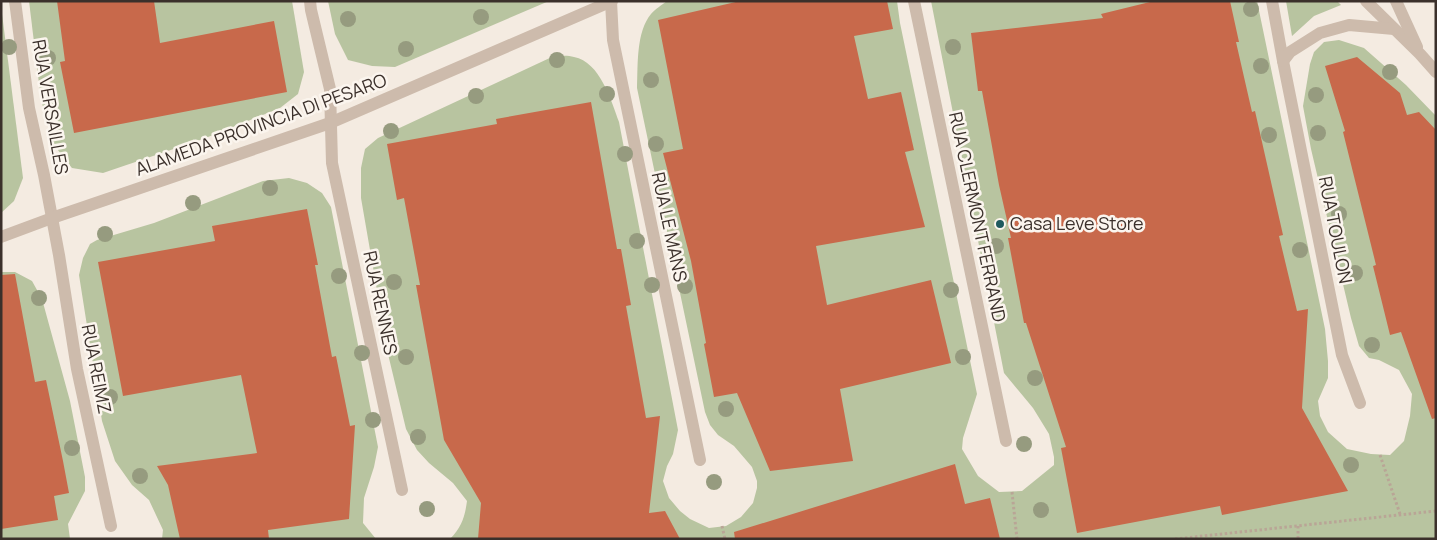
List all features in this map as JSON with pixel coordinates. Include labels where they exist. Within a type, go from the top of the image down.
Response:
[{"type":"street","name":"RUA VERSAILLES","points":[[15,1],[29,108],[52,218]]},
{"type":"street","name":"RUA RENNES","points":[[310,1],[330,89],[332,163],[402,490]]},
{"type":"street","name":"ALAMEDA PROVINCIA DI PESARO","points":[[1,237],[330,123],[611,1]]},
{"type":"street","name":"RUA LE MANS","points":[[611,1],[613,40],[700,460]]},
{"type":"street","name":"RUA CLERMONT FERRAND","points":[[914,1],[1006,440]]},
{"type":"street","name":"RUA TOULON","points":[[1272,1],[1342,355],[1360,403]]},
{"type":"street","points":[[1366,1],[1436,72]]},
{"type":"street","points":[[1396,1],[1420,54]]},
{"type":"street","points":[[1283,61],[1290,52],[1320,32],[1349,26],[1394,29]]},
{"type":"street","name":"RUA REIMZ","points":[[52,218],[77,370],[111,526]]},
{"type":"path","points":[[1380,455],[1400,514]]},
{"type":"path","points":[[1012,492],[1017,539]]},
{"type":"path","points":[[1175,539],[1436,511]]},
{"type":"path","points":[[722,526],[725,539]]},
{"type":"path","points":[[1298,526],[1298,539]]},
{"type":"green space","points":[[29,1],[292,1],[304,72],[298,94],[280,108],[203,139],[103,173],[72,168],[54,144],[41,100]]},
{"type":"green space","points":[[328,1],[549,1],[395,67],[372,66],[348,60],[335,34]]},
{"type":"green space","points":[[667,1],[897,1],[977,394],[963,438],[962,449],[978,476],[999,492],[1022,491],[1054,465],[1054,457],[1049,434],[1033,408],[1004,373],[931,1],[1257,1],[1325,329],[1328,378],[1318,401],[1320,416],[1328,432],[1347,449],[1371,454],[1390,455],[1404,441],[1410,416],[1412,394],[1399,370],[1379,360],[1369,358],[1359,346],[1311,149],[1303,106],[1310,64],[1314,52],[1324,42],[1339,40],[1364,48],[1406,85],[1436,116],[1436,539],[450,539],[462,521],[467,501],[453,483],[417,450],[406,429],[388,354],[361,198],[361,168],[365,149],[378,138],[554,56],[574,57],[583,60],[591,66],[603,83],[619,122],[678,430],[673,454],[663,481],[669,498],[690,519],[709,528],[726,526],[741,517],[753,503],[757,481],[752,467],[734,446],[718,435],[710,425],[705,412],[637,88],[640,39],[646,21],[651,14]]},
{"type":"green space","points":[[1286,1],[1337,1],[1341,5],[1314,16],[1292,36]]},
{"type":"green space","points":[[1,6],[23,178],[14,201],[1,213]]},
{"type":"green space","points":[[289,178],[307,183],[322,193],[331,207],[378,447],[364,498],[363,523],[376,539],[162,539],[163,530],[149,500],[132,485],[115,461],[102,421],[79,275],[83,258],[90,244],[97,240],[154,223],[263,181]]},
{"type":"green space","points":[[1,272],[15,272],[32,281],[42,299],[70,401],[85,477],[85,491],[68,524],[70,539],[1,539]]},
{"type":"building","points":[[57,1],[154,1],[160,43],[274,21],[287,92],[74,133],[60,62],[65,61]]},
{"type":"building","points":[[740,1],[887,1],[893,29],[854,36],[868,99],[901,92],[914,150],[905,152],[925,227],[816,246],[827,305],[931,280],[951,363],[840,389],[853,461],[770,471],[737,393],[714,397],[691,261],[663,153],[683,149],[658,20]]},
{"type":"building","points":[[1154,1],[1230,1],[1239,42],[1236,42],[1252,112],[1255,111],[1283,235],[1279,236],[1297,311],[1308,309],[1302,408],[1348,491],[1222,515],[1220,506],[1077,533],[1061,448],[1066,447],[1026,323],[1024,323],[1008,238],[1011,238],[999,185],[982,91],[978,91],[971,33],[1103,18],[1101,14]]},
{"type":"building","points":[[1357,57],[1400,93],[1407,115],[1419,112],[1436,130],[1436,418],[1432,419],[1401,332],[1390,335],[1373,266],[1376,265],[1343,132],[1345,131],[1325,66]]},
{"type":"building","points":[[591,102],[617,249],[621,249],[631,305],[626,306],[646,418],[660,416],[649,513],[665,511],[680,539],[478,539],[481,503],[444,440],[416,285],[420,285],[404,198],[397,200],[387,144],[497,124],[496,119]]},
{"type":"building","points":[[307,209],[318,265],[315,265],[332,357],[336,356],[350,426],[355,425],[349,519],[268,530],[269,539],[180,539],[168,485],[157,466],[257,453],[241,375],[123,396],[98,262],[215,241],[212,226]]},
{"type":"building","points":[[15,274],[35,382],[46,380],[69,493],[54,496],[58,520],[1,529],[1,275]]},
{"type":"building","points":[[955,464],[965,504],[990,498],[1000,539],[735,539],[734,532]]},
{"type":"place","name":"Casa Leve Store","points":[[1000,224]]}]
